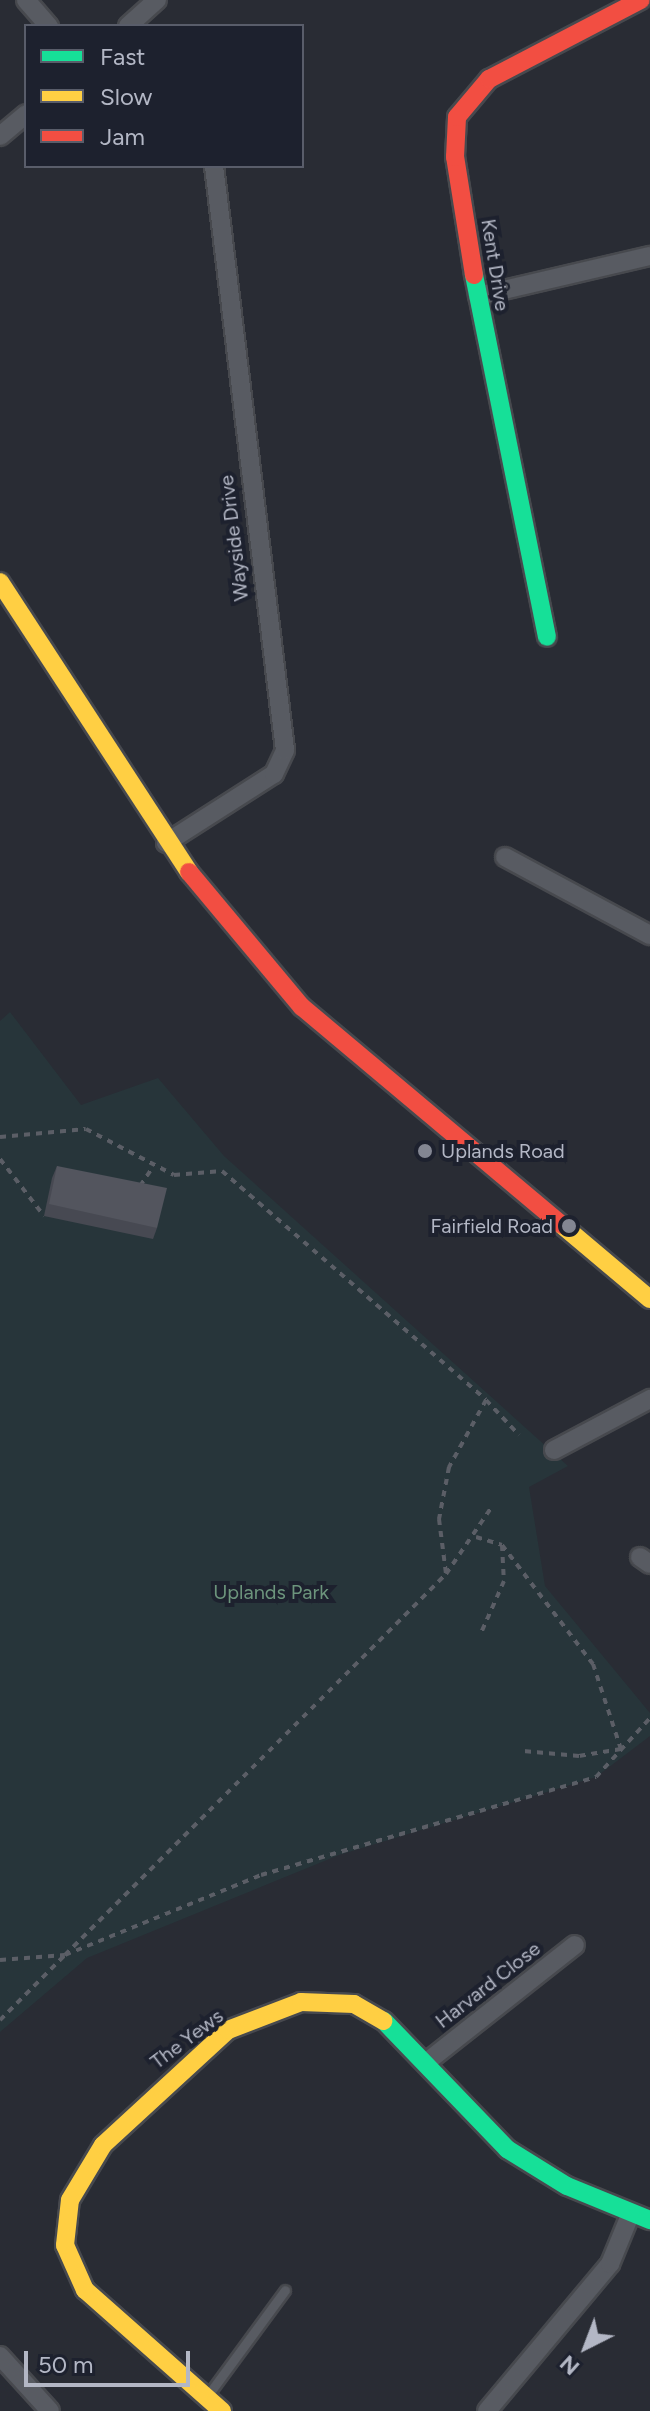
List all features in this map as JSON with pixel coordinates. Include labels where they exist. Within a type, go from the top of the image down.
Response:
[{"type":"street","points":[[26,0],[47,24]]},
{"type":"street","points":[[130,24],[157,0]]},
{"type":"street","name":"Kent Drive","points":[[547,637],[478,296],[455,157],[465,101],[489,79],[641,0]]},
{"type":"street","points":[[0,136],[24,116]]},
{"type":"street","name":"Wayside Drive","points":[[166,843],[274,774],[285,750],[214,168]]},
{"type":"street","points":[[478,296],[650,256]]},
{"type":"street","points":[[0,582],[166,843],[302,1007],[650,1297]]},
{"type":"street","points":[[505,857],[650,935]]},
{"type":"street","points":[[554,1450],[650,1399]]},
{"type":"street","name":"Harvard Close","points":[[428,2061],[575,1945]]},
{"type":"street","name":"The Yews","points":[[222,2411],[85,2290],[65,2245],[70,2200],[103,2145],[228,2030],[301,2002],[354,2004],[395,2028],[428,2061],[450,2094],[507,2149],[650,2220]]},
{"type":"street","points":[[487,2411],[610,2264],[631,2213]]},
{"type":"street","points":[[0,2356],[50,2411]]},
{"type":"lane","points":[[206,2398],[285,2290]]},
{"type":"path","points":[[0,1137],[86,1129],[152,1168],[174,1175],[222,1171],[486,1400],[519,1435]]},
{"type":"path","points":[[0,1159],[44,1216]]},
{"type":"path","points":[[134,1194],[152,1168]]},
{"type":"path","points":[[446,1574],[439,1519],[449,1467],[486,1400]]},
{"type":"path","points":[[0,2020],[446,1574],[476,1537],[491,1508]]},
{"type":"path","points":[[476,1537],[502,1545],[593,1664],[621,1749]]},
{"type":"path","points":[[481,1633],[504,1581],[502,1545]]},
{"type":"path","points":[[0,1960],[65,1955],[261,1875],[596,1777],[650,1718]]},
{"type":"path","points":[[523,1751],[579,1756],[621,1749]]},
{"type":"green space","name":"Uplands Park","points":[[10,1012],[81,1105],[158,1078],[224,1156],[568,1466],[529,1487],[545,1586],[650,1713],[650,1736],[596,1777],[339,1855],[87,1958],[0,2032],[0,1021]]},
{"type":"building","points":[[57,1166],[167,1188],[157,1228],[49,1204]]},
{"type":"traffic: fast","points":[[474,275],[547,637]]},
{"type":"traffic: fast","points":[[384,2021],[507,2149],[567,2186],[650,2220]]},
{"type":"traffic: slow","points":[[0,582],[189,872]]},
{"type":"traffic: slow","points":[[562,1225],[650,1299]]},
{"type":"traffic: slow","points":[[222,2411],[85,2290],[65,2245],[70,2200],[103,2145],[228,2030],[301,2002],[354,2004],[384,2021]]},
{"type":"traffic: jam","points":[[474,275],[455,157],[457,117],[489,79],[641,0]]},
{"type":"traffic: jam","points":[[189,872],[302,1007],[562,1225]]},
{"type":"place","name":"Uplands Road","points":[[425,1151]]},
{"type":"place","name":"Fairfield Road","points":[[569,1226]]}]
